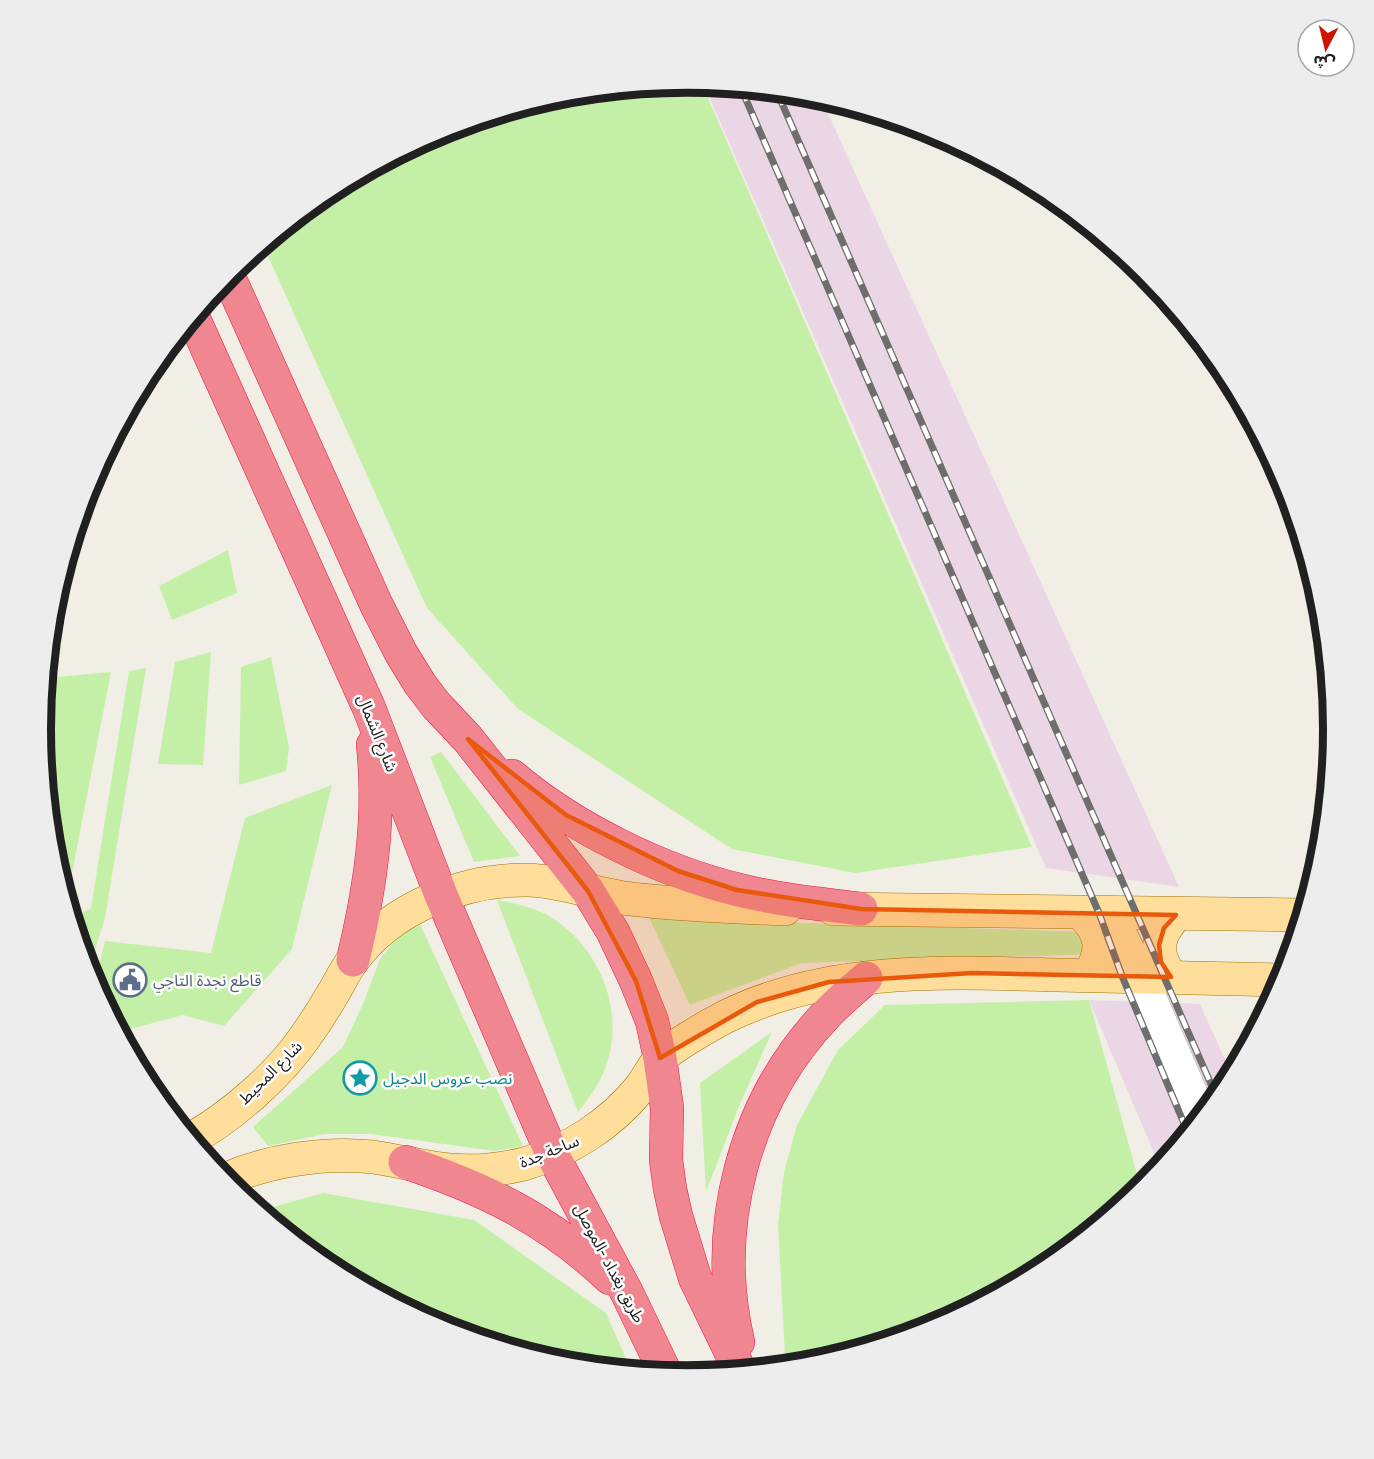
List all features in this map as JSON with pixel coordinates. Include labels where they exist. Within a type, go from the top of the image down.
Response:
[{"type":"highway","points":[[232,285],[376,604],[401,653],[436,705],[468,739],[588,891],[613,932],[636,981],[652,1021],[660,1058],[667,1108],[666,1161],[674,1207],[695,1278],[738,1363]]},
{"type":"highway","name":"شارع الشمال","points":[[197,324],[369,708],[441,895],[552,1154]]},
{"type":"highway","points":[[353,960],[365,910],[373,860],[376,809],[375,759],[369,708]]},
{"type":"highway","points":[[468,739],[515,779],[566,815],[620,845],[678,871],[747,892],[798,902],[861,909]]},
{"type":"highway","points":[[740,1363],[732,1317],[728,1263],[732,1209],[744,1155],[764,1104],[792,1057],[825,1015],[866,978]]},
{"type":"highway","name":"طريق بغداد -الموصل","points":[[552,1154],[627,1293],[662,1365]]},
{"type":"highway","points":[[405,1162],[454,1178],[502,1200],[547,1227],[589,1258],[627,1293]]},
{"type":"main road","points":[[353,960],[378,933],[408,911],[441,895],[470,886],[529,880],[657,902],[724,907],[1295,915]]},
{"type":"main road","points":[[1089,975],[1098,960],[1100,942],[1094,926],[1096,913]]},
{"type":"main road","points":[[1096,913],[1156,976]]},
{"type":"main road","points":[[1156,976],[1161,962],[1159,945],[1164,928],[1176,915]]},
{"type":"main road","name":"شارع المحيط","points":[[197,1135],[235,1108],[273,1075],[304,1039],[353,960]]},
{"type":"main road","points":[[660,1058],[723,1018],[757,1002],[792,990],[829,982],[972,973],[1272,980]]},
{"type":"main road","name":"ساحة جدة","points":[[405,1162],[434,1168],[494,1169],[524,1164],[552,1154],[585,1137],[614,1115],[640,1088],[660,1058]]},
{"type":"main road","points":[[235,1176],[266,1166],[300,1159],[347,1156],[405,1162]]},
{"type":"street","points":[[1156,976],[1198,1108]]},
{"type":"highlighted area","points":[[468,739],[566,815],[678,871],[737,890],[861,909],[1176,915],[1164,928],[1159,945],[1161,962],[1171,977],[972,973],[829,982],[757,1002],[660,1058],[636,981],[588,891]]},
{"type":"shaded area","points":[[708,94],[770,99],[826,109],[1179,887],[1046,868]]},
{"type":"shaded area","points":[[1089,1000],[1200,1004],[1227,1065],[1192,1117],[1156,1158]]},
{"type":"green space","points":[[706,94],[1032,847],[855,873],[732,849],[518,709],[427,608],[266,253],[300,225],[369,179],[406,159],[483,127],[522,115],[604,99],[645,95]]},
{"type":"green space","points":[[228,550],[237,593],[172,620],[159,586]]},
{"type":"green space","points":[[211,652],[203,765],[158,764],[175,662]]},
{"type":"green space","points":[[271,657],[289,748],[286,771],[239,785],[241,667]]},
{"type":"green space","points":[[146,668],[105,918],[93,956],[79,914],[91,908],[129,671]]},
{"type":"green space","points":[[111,672],[70,882],[56,813],[52,771],[53,677]]},
{"type":"green space","points":[[441,752],[520,856],[474,862],[430,757]]},
{"type":"green space","points":[[332,785],[292,949],[224,1026],[183,1015],[127,1030],[98,970],[105,941],[211,953],[245,818]]},
{"type":"green space","points":[[497,900],[537,910],[567,929],[582,944],[604,981],[613,1023],[611,1045],[601,1079],[578,1112]]},
{"type":"green space","points":[[649,918],[1093,932],[1095,954],[802,963],[690,1005]]},
{"type":"green space","points":[[418,920],[523,1146],[495,1151],[371,1134],[325,1134],[268,1146],[253,1127],[343,1047],[380,959],[400,934]]},
{"type":"green space","points":[[1089,1000],[1138,1178],[1074,1234],[1005,1280],[968,1300],[891,1332],[852,1344],[786,1357],[778,1225],[784,1172],[797,1125],[838,1050],[885,1005]]},
{"type":"green space","points":[[772,1032],[739,1106],[706,1192],[700,1083]]},
{"type":"green space","points":[[323,1193],[474,1220],[606,1313],[628,1362],[563,1353],[522,1344],[444,1317],[369,1280],[300,1234],[268,1208]]},
{"type":"railway","points":[[745,97],[1099,913],[1122,976],[1185,1125]]},
{"type":"railway","points":[[781,101],[1213,1088]]},
{"type":"place","name":"قاطع نجدة التاجي","points":[[130,980]]},
{"type":"place","name":"نصب عروس الدجيل","points":[[360,1078]]}]
